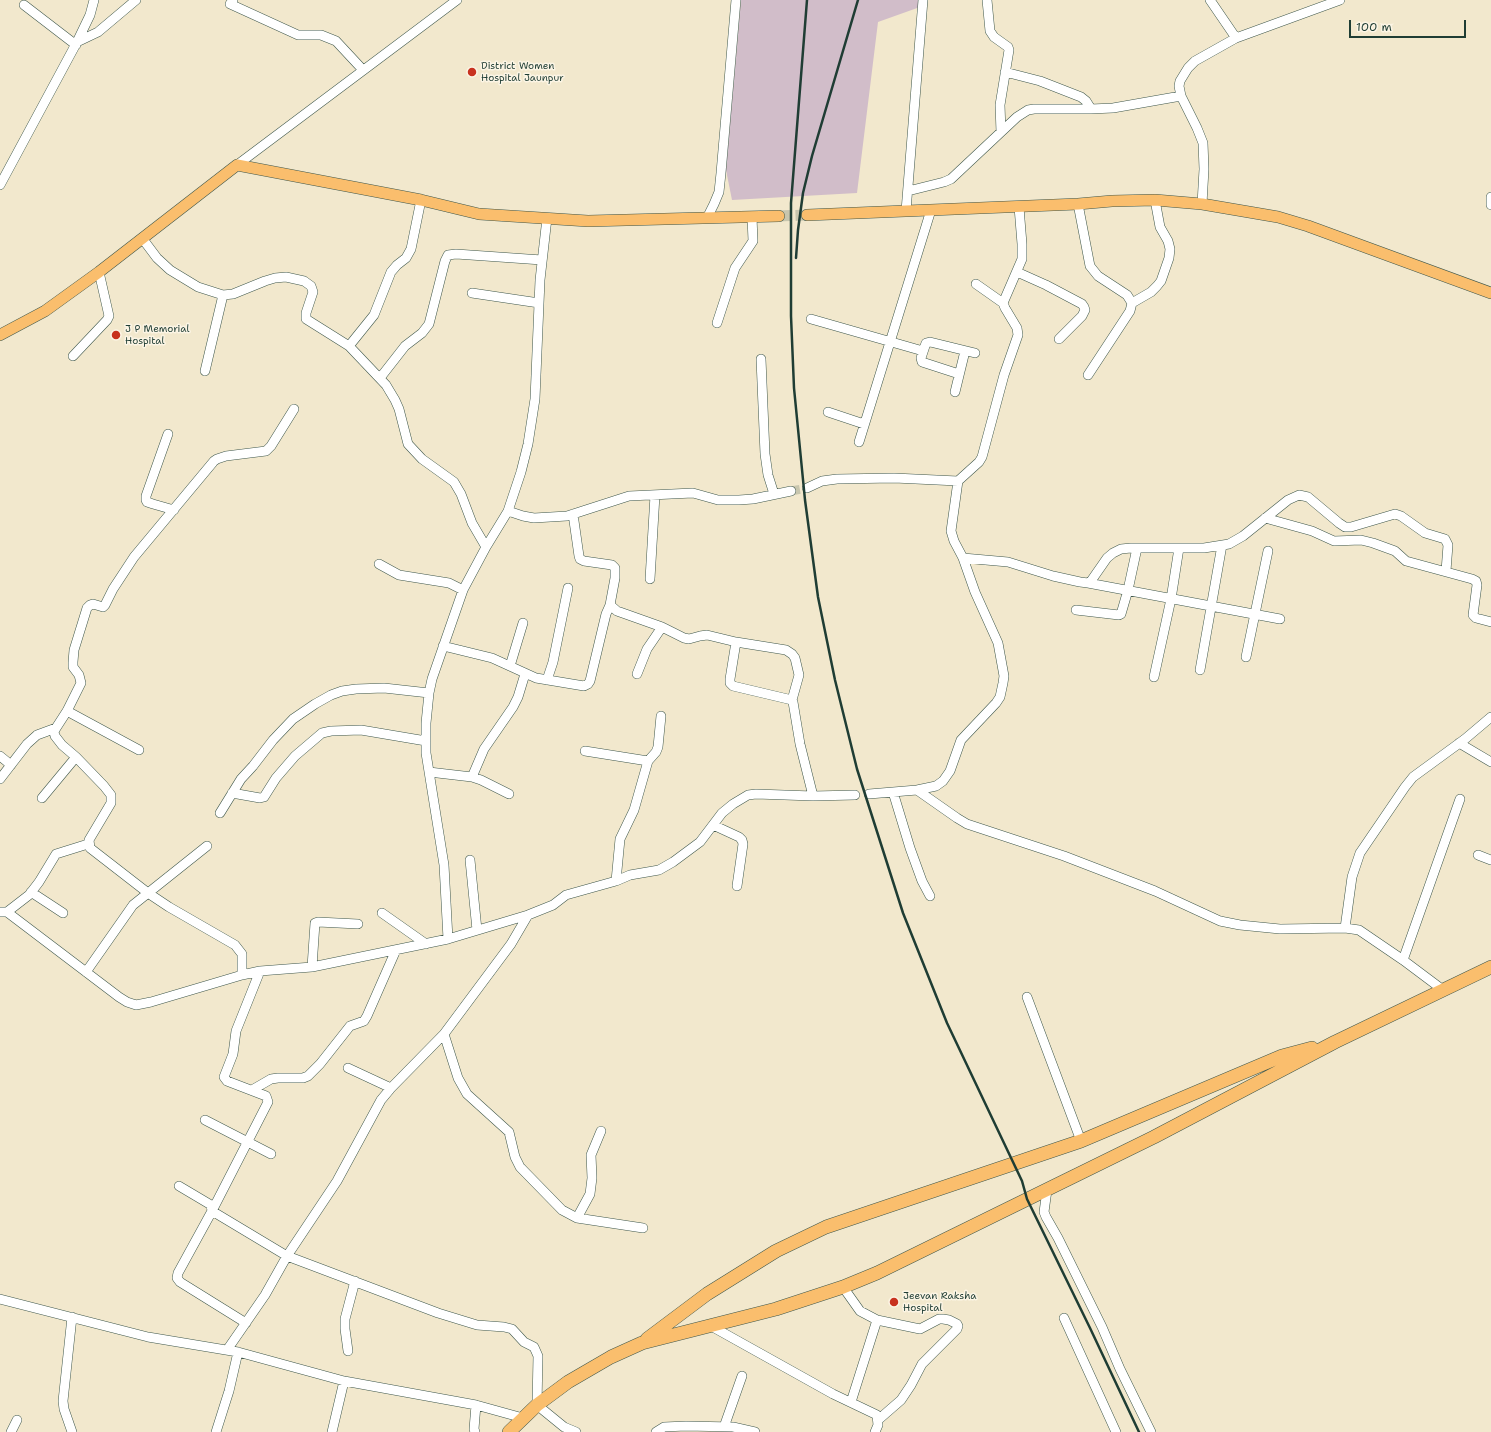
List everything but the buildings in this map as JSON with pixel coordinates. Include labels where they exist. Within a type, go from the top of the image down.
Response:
[{"type":"highway","points":[[509,1432],[537,1405],[568,1382],[611,1357],[642,1343],[776,1309],[843,1287],[877,1273],[947,1240],[1154,1137],[1335,1042],[1491,967]]},
{"type":"highway","points":[[642,1343],[706,1294],[776,1251],[826,1227],[1081,1141],[1282,1056],[1335,1042]]},
{"type":"main road","points":[[0,335],[45,311],[99,272],[237,165],[421,200],[479,214],[588,221],[779,216]]},
{"type":"main road","points":[[807,215],[1078,204],[1112,201],[1155,200],[1202,204],[1278,217],[1308,226],[1491,294]]},
{"type":"street","points":[[0,186],[76,44],[90,15],[94,0]]},
{"type":"street","points":[[76,44],[98,32],[136,0]]},
{"type":"street","points":[[232,0],[230,4],[298,35],[322,35],[336,41],[363,70]]},
{"type":"street","points":[[237,165],[457,0]]},
{"type":"street","points":[[707,218],[719,192],[736,0]]},
{"type":"street","points":[[906,211],[922,0]]},
{"type":"street","points":[[987,0],[990,31],[994,37],[1008,48],[1000,105],[1001,132]]},
{"type":"street","points":[[1210,0],[1236,38]]},
{"type":"street","points":[[1202,204],[1204,169],[1203,143],[1181,96],[1179,86],[1180,81],[1188,68],[1195,61],[1236,38],[1321,3],[1340,0]]},
{"type":"street","points":[[24,5],[76,44]]},
{"type":"street","points":[[1005,72],[1040,81],[1081,97],[1086,101],[1091,109]]},
{"type":"street","points":[[908,191],[951,179],[1017,117],[1028,110],[1091,109],[1130,106],[1181,96]]},
{"type":"street","points":[[1491,197],[1491,205]]},
{"type":"street","points":[[349,346],[374,315],[391,272],[406,258],[411,249],[421,200]]},
{"type":"street","points":[[1088,375],[1130,311],[1132,303],[1151,292],[1161,281],[1169,258],[1168,241],[1160,227],[1155,200]]},
{"type":"street","points":[[1078,204],[1090,266],[1098,276],[1127,295],[1132,303]]},
{"type":"street","points":[[1003,303],[1022,259],[1018,206]]},
{"type":"street","points":[[859,442],[931,210]]},
{"type":"street","points":[[717,323],[734,268],[753,241],[752,217]]},
{"type":"street","points":[[448,939],[444,865],[426,753],[426,723],[429,693],[443,646],[463,590],[486,547],[508,511],[521,472],[528,444],[533,413],[542,260],[547,218]]},
{"type":"street","points":[[142,238],[157,258],[170,270],[198,287],[223,295],[233,294],[275,278],[286,277],[304,281],[311,286],[313,292],[306,313],[306,318],[349,346],[386,385],[396,400],[408,444],[422,459],[454,482],[461,494],[472,523],[486,547]]},
{"type":"street","points":[[380,378],[400,351],[422,333],[429,324],[445,261],[448,255],[456,254],[542,260]]},
{"type":"street","points":[[73,356],[108,320],[109,316],[99,272]]},
{"type":"street","points":[[1017,272],[1059,291],[1082,304],[1084,307],[1085,310],[1082,316],[1059,339]]},
{"type":"street","points":[[869,794],[917,790],[936,786],[943,781],[950,771],[961,740],[996,703],[1000,697],[1003,683],[1004,676],[998,643],[975,592],[963,558],[954,541],[951,531],[958,481],[979,462],[982,457],[1004,375],[1018,335],[1017,328],[1003,303],[976,284]]},
{"type":"street","points":[[472,293],[539,303]]},
{"type":"street","points":[[206,371],[223,295]]},
{"type":"street","points":[[811,319],[923,351]]},
{"type":"street","points":[[959,374],[924,363],[921,360],[926,342],[975,353]]},
{"type":"street","points":[[955,392],[965,351]]},
{"type":"street","points":[[761,359],[765,454],[768,475],[774,494]]},
{"type":"street","points":[[294,409],[271,446],[264,451],[217,459],[129,565],[105,605],[102,607],[93,604],[87,608],[74,650],[73,666],[79,675],[81,683],[67,711],[56,728],[55,736],[104,786],[111,795],[112,800],[88,844],[56,854],[31,892],[4,912],[119,997],[136,1005],[242,975],[312,967],[448,939],[528,915],[553,905],[566,895],[575,892],[616,881],[630,875],[659,870],[673,862],[700,842],[722,813],[748,795],[855,795]]},
{"type":"street","points":[[828,412],[864,424]]},
{"type":"street","points":[[168,434],[146,496],[146,500],[147,502],[174,510]]},
{"type":"street","points":[[806,488],[822,481],[837,479],[894,478],[958,481]]},
{"type":"street","points":[[508,511],[534,518],[567,516],[620,498],[693,493],[718,500],[739,500],[753,499],[791,491]]},
{"type":"street","points":[[650,579],[655,495]]},
{"type":"street","points":[[1088,583],[1107,558],[1121,549],[1204,548],[1229,544],[1243,536],[1288,500],[1299,495],[1313,500],[1345,527],[1351,527],[1393,514],[1398,514],[1425,533],[1447,540],[1446,571]]},
{"type":"street","points":[[443,646],[492,658],[536,678],[584,686],[588,684],[606,614],[610,606],[615,578],[615,568],[612,565],[580,559],[573,514]]},
{"type":"street","points":[[1265,518],[1312,531],[1330,540],[1366,541],[1395,551],[1406,561],[1446,571],[1476,581],[1477,589],[1473,615],[1476,618],[1491,622]]},
{"type":"street","points":[[1339,541],[1351,527]]},
{"type":"street","points":[[1200,670],[1222,545]]},
{"type":"street","points":[[1076,610],[1121,614],[1137,548]]},
{"type":"street","points":[[1154,677],[1171,599],[1179,548]]},
{"type":"street","points":[[1246,657],[1268,551]]},
{"type":"street","points":[[963,558],[1008,562],[1080,582],[1280,619]]},
{"type":"street","points":[[379,564],[399,575],[449,582],[463,590]]},
{"type":"street","points":[[547,680],[553,662],[568,588]]},
{"type":"street","points":[[610,606],[617,611],[662,627],[689,639],[707,635],[736,642],[786,650],[792,654],[799,675],[792,700],[795,707],[800,744],[814,796]]},
{"type":"street","points":[[510,666],[523,624]]},
{"type":"street","points":[[637,674],[647,649],[662,627]]},
{"type":"street","points":[[736,642],[730,683],[733,686],[792,700]]},
{"type":"street","points":[[472,777],[484,749],[513,707],[518,697],[525,674]]},
{"type":"street","points":[[220,813],[241,779],[273,740],[293,719],[315,704],[331,695],[342,691],[356,689],[384,688],[429,693]]},
{"type":"street","points":[[67,711],[139,750]]},
{"type":"street","points":[[616,881],[620,839],[634,810],[648,761],[656,752],[658,747],[661,716]]},
{"type":"street","points":[[1345,928],[1352,877],[1360,853],[1405,787],[1413,777],[1491,717]]},
{"type":"street","points":[[0,779],[27,744],[37,735],[56,728]]},
{"type":"street","points":[[232,793],[260,798],[264,797],[276,778],[295,756],[322,733],[331,730],[361,730],[426,741]]},
{"type":"street","points":[[1459,743],[1491,762]]},
{"type":"street","points":[[585,751],[648,761]]},
{"type":"street","points":[[0,756],[11,765]]},
{"type":"street","points":[[42,798],[76,757]]},
{"type":"street","points":[[429,772],[472,777],[509,794]]},
{"type":"street","points":[[917,790],[967,824],[1064,856],[1148,888],[1220,920],[1240,926],[1280,929],[1345,928],[1359,930],[1443,990]]},
{"type":"street","points":[[893,792],[910,848],[922,880],[930,896]]},
{"type":"street","points":[[1402,960],[1460,800]]},
{"type":"street","points":[[713,825],[742,840],[743,844],[738,886]]},
{"type":"street","points":[[88,844],[90,848],[169,908],[235,945],[242,954],[242,975]]},
{"type":"street","points":[[86,972],[129,910],[207,846]]},
{"type":"street","points":[[1478,855],[1491,860]]},
{"type":"street","points":[[470,860],[478,930]]},
{"type":"street","points":[[31,892],[62,913]]},
{"type":"street","points":[[382,913],[426,944]]},
{"type":"street","points":[[226,1350],[265,1295],[287,1256],[337,1181],[381,1100],[444,1034],[511,944],[528,915]]},
{"type":"street","points":[[312,967],[315,923],[358,924]]},
{"type":"street","points":[[252,1090],[271,1079],[302,1078],[308,1076],[350,1026],[364,1021],[396,950]]},
{"type":"street","points":[[246,1323],[180,1282],[177,1278],[178,1273],[212,1211],[268,1102],[266,1096],[227,1081],[224,1077],[233,1054],[236,1031],[260,972]]},
{"type":"street","points":[[1028,996],[1081,1141]]},
{"type":"street","points":[[444,1034],[458,1078],[467,1094],[509,1132],[514,1157],[520,1167],[562,1210],[577,1218],[643,1228]]},
{"type":"street","points":[[348,1068],[391,1088]]},
{"type":"street","points":[[205,1120],[271,1154]]},
{"type":"street","points":[[577,1218],[590,1194],[592,1155],[601,1131]]},
{"type":"street","points":[[179,1186],[211,1205],[212,1211],[287,1256],[438,1313],[477,1325],[512,1329],[524,1342],[534,1347],[538,1356],[537,1405],[564,1427],[576,1432]]},
{"type":"street","points":[[1047,1190],[1044,1212],[1046,1218],[1058,1238],[1151,1432]]},
{"type":"street","points":[[348,1351],[345,1319],[355,1281]]},
{"type":"street","points":[[843,1287],[860,1311],[877,1320],[920,1329],[938,1319],[943,1319],[957,1324],[958,1326],[957,1329],[922,1364],[901,1400],[878,1420]]},
{"type":"street","points":[[0,1299],[148,1337],[238,1352],[344,1381],[476,1405],[523,1418]]},
{"type":"street","points":[[72,1317],[63,1401],[64,1409],[72,1432]]},
{"type":"street","points":[[1064,1318],[1116,1432]]},
{"type":"street","points":[[851,1402],[877,1320]]},
{"type":"street","points":[[711,1326],[833,1394],[877,1415],[878,1420],[875,1432]]},
{"type":"street","points":[[216,1432],[229,1391],[238,1352]]},
{"type":"street","points":[[724,1427],[742,1376]]},
{"type":"street","points":[[332,1432],[344,1381]]},
{"type":"street","points":[[475,1432],[476,1405]]},
{"type":"street","points":[[11,1432],[17,1420]]},
{"type":"street","points":[[656,1432],[664,1427],[686,1429],[733,1427],[755,1432]]},
{"type":"shaded area","points":[[741,0],[920,0],[920,7],[878,22],[857,193],[732,200],[726,170]]},
{"type":"tunnel","points":[[779,216],[807,215]]},
{"type":"tunnel","points":[[791,491],[807,488]]},
{"type":"railway","points":[[807,0],[791,203],[791,316],[794,388],[805,500],[818,597],[835,680],[857,769],[903,913],[947,1023],[1022,1181],[1027,1199],[1139,1432]]},
{"type":"railway","points":[[796,258],[803,193],[812,156],[858,0]]},
{"type":"place","name":"District Women Hospital Jaunpur","points":[[472,72]]},
{"type":"place","name":"J P Memorial Hospital","points":[[116,335]]},
{"type":"place","name":"Jeevan Raksha Hospital","points":[[894,1302]]}]
